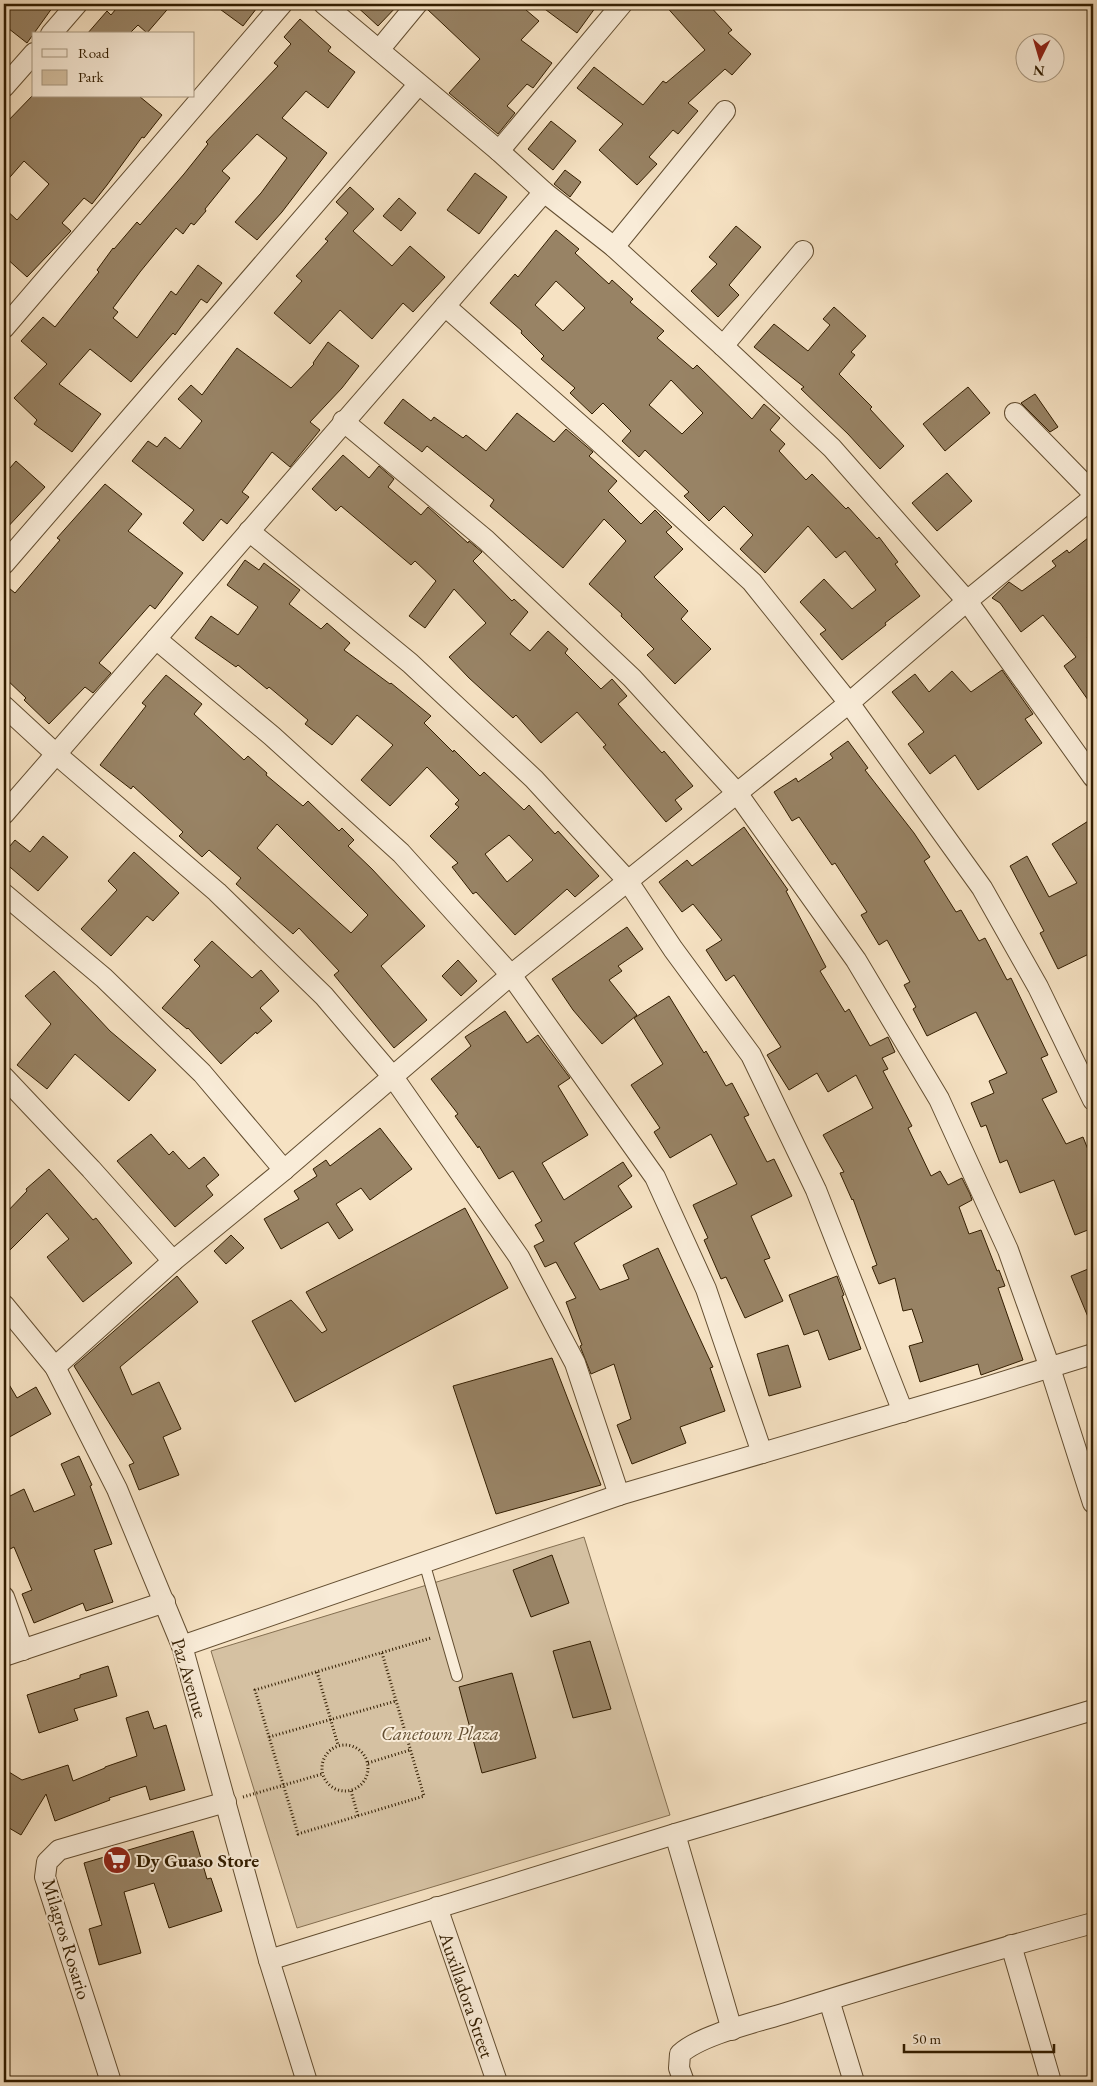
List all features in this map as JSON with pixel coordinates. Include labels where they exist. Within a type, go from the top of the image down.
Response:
[{"type":"street","points":[[52,32],[77,4]]},
{"type":"street","points":[[4,328],[282,4]]},
{"type":"street","points":[[324,4],[544,192],[614,247],[724,346],[832,448],[967,601],[1093,777]]},
{"type":"street","points":[[380,50],[417,4]]},
{"type":"street","points":[[498,151],[622,4]]},
{"type":"street","points":[[4,87],[32,55]]},
{"type":"street","points":[[4,564],[418,85]]},
{"type":"street","points":[[614,247],[725,111]]},
{"type":"street","points":[[4,814],[343,421],[544,192]]},
{"type":"street","points":[[724,346],[804,251]]},
{"type":"street","points":[[445,306],[595,438],[752,582],[849,703],[982,888],[1038,987],[1093,1100]]},
{"type":"street","points":[[1015,413],[1093,493]]},
{"type":"street","points":[[343,421],[486,540],[632,678],[737,793],[856,960],[939,1099],[1008,1250],[1050,1368],[1093,1503]]},
{"type":"street","points":[[55,1367],[173,1261],[284,1170],[511,975],[849,703],[967,601],[1093,498]]},
{"type":"street","points":[[249,531],[410,663],[534,778],[628,880],[673,948],[751,1055],[816,1190],[903,1412]]},
{"type":"street","points":[[156,639],[272,736],[401,853],[511,975],[655,1177],[706,1289],[762,1453]]},
{"type":"street","points":[[4,706],[56,754],[218,892],[324,996],[393,1076],[520,1257],[575,1363],[619,1495]]},
{"type":"street","points":[[4,894],[104,978],[202,1073],[284,1170]]},
{"type":"street","points":[[4,1077],[91,1168],[173,1261]]},
{"type":"street","name":"Paz Avenue","points":[[4,1305],[55,1367],[117,1489],[165,1602],[182,1646],[270,1960],[307,2082]]},
{"type":"street","points":[[182,1646],[619,1495],[1093,1354]]},
{"type":"street","points":[[4,1598],[23,1650]]},
{"type":"street","points":[[4,1656],[165,1602]]},
{"type":"street","points":[[270,1960],[675,1834],[1093,1710]]},
{"type":"street","name":"Milagros Rosario","points":[[111,2082],[45,1877],[47,1862],[59,1850],[226,1802]]},
{"type":"street","points":[[675,1834],[732,2030]]},
{"type":"street","name":"Auxilladora Street","points":[[437,1907],[497,2082]]},
{"type":"street","points":[[684,2082],[679,2068],[680,2054],[688,2047],[732,2030],[829,2000],[1011,1945],[1093,1923]]},
{"type":"street","points":[[1011,1945],[1051,2082]]},
{"type":"street","points":[[829,2000],[854,2082]]},
{"type":"lane","points":[[424,1562],[457,1676]]},
{"type":"path","points":[[382,1653],[424,1796],[298,1834],[255,1690],[316,1672],[444,1635]]},
{"type":"path","points":[[316,1672],[338,1745]]},
{"type":"path","points":[[270,1737],[396,1701]]},
{"type":"path","points":[[348,1744],[357,1748],[364,1754],[368,1763],[368,1772],[365,1780],[359,1787],[351,1791],[333,1788],[326,1782],[322,1774],[324,1756],[330,1749],[338,1745],[348,1744]]},
{"type":"path","points":[[368,1763],[410,1750]]},
{"type":"path","points":[[226,1802],[322,1774]]},
{"type":"path","points":[[351,1791],[358,1816]]},
{"type":"green space","name":"Canetown Plaza","points":[[584,1537],[670,1815],[297,1928],[211,1651]]},
{"type":"building","points":[[4,4],[55,4],[35,32],[32,32],[32,36],[27,43],[4,25]]},
{"type":"building","points":[[120,4],[172,4],[148,32],[138,25],[131,32],[89,32],[107,11],[111,15]]},
{"type":"building","points":[[213,4],[260,4],[243,26]]},
{"type":"building","points":[[354,4],[399,4],[378,26]]},
{"type":"building","points":[[429,4],[519,4],[539,21],[521,40],[552,63],[533,88],[527,84],[507,106],[515,113],[498,134],[449,93],[480,59],[427,9]]},
{"type":"building","points":[[538,4],[598,4],[577,33]]},
{"type":"building","points":[[664,4],[708,4],[732,30],[728,33],[751,54],[732,75],[725,69],[688,103],[698,111],[678,134],[673,130],[649,157],[657,164],[637,185],[599,150],[623,124],[577,88],[594,67],[643,105],[663,81],[666,83],[705,50]]},
{"type":"building","points":[[300,19],[331,47],[328,51],[355,72],[328,108],[306,91],[282,118],[327,153],[282,212],[257,240],[235,222],[261,193],[287,158],[257,134],[222,171],[230,178],[205,209],[206,211],[194,225],[191,223],[183,234],[176,228],[113,308],[118,312],[113,318],[137,338],[171,291],[176,295],[198,265],[222,283],[207,303],[201,299],[175,335],[173,333],[131,382],[90,349],[59,384],[101,414],[72,452],[34,424],[37,420],[14,398],[47,364],[21,341],[43,317],[55,327],[99,272],[97,270],[113,248],[137,222],[140,225],[208,144],[206,142],[278,66],[274,63],[291,44],[284,37]]},
{"type":"building","points":[[32,96],[32,98],[141,98],[162,115],[144,138],[142,137],[92,204],[84,198],[62,223],[71,231],[27,277],[4,256],[4,208],[17,220],[49,184],[24,161],[4,184],[4,125]]},
{"type":"building","points":[[551,121],[576,141],[553,170],[528,149]]},
{"type":"building","points":[[565,170],[581,182],[570,197],[554,184]]},
{"type":"building","points":[[475,173],[507,197],[479,234],[447,210]]},
{"type":"building","points":[[350,187],[374,209],[353,231],[392,266],[410,246],[445,277],[413,312],[403,303],[372,339],[340,310],[310,344],[274,313],[302,281],[296,276],[328,241],[325,239],[348,213],[336,202]]},
{"type":"building","points":[[399,198],[416,213],[401,231],[383,216]]},
{"type":"building","points":[[736,226],[761,247],[729,285],[739,295],[718,317],[691,291],[717,264],[709,257]]},
{"type":"building","points":[[556,230],[579,249],[575,253],[609,284],[612,280],[633,299],[630,302],[664,331],[657,338],[693,369],[697,365],[752,419],[764,404],[780,418],[770,430],[785,444],[779,451],[806,480],[812,474],[846,509],[848,507],[877,539],[879,537],[898,562],[895,564],[920,596],[842,660],[820,634],[826,630],[800,602],[824,579],[852,609],[876,590],[845,551],[836,558],[808,526],[765,573],[740,549],[753,535],[724,506],[709,521],[684,496],[689,492],[645,450],[639,457],[622,441],[631,431],[603,403],[592,414],[570,393],[575,388],[541,359],[544,356],[521,333],[522,331],[490,303],[515,274],[518,277]],"holes":[[[556,281],[585,308],[563,331],[535,305]],[[671,380],[703,413],[682,434],[649,405]]]},
{"type":"building","points":[[834,307],[866,336],[851,352],[855,355],[839,374],[872,407],[870,409],[904,446],[880,469],[848,434],[801,389],[804,387],[754,347],[774,324],[808,351],[830,325],[823,319]]},
{"type":"building","points":[[328,342],[359,366],[342,388],[310,422],[320,430],[290,467],[272,452],[242,492],[249,497],[227,524],[221,519],[203,541],[183,523],[194,510],[132,461],[148,441],[157,447],[165,437],[180,449],[202,421],[178,399],[191,385],[202,395],[237,348],[291,388],[314,364]]},
{"type":"building","points":[[968,387],[990,413],[945,451],[923,424]]},
{"type":"building","points":[[1035,394],[1058,427],[1050,432],[1021,403]]},
{"type":"building","points":[[403,399],[431,421],[434,417],[463,438],[466,435],[486,451],[517,413],[554,442],[566,429],[593,452],[589,456],[617,481],[608,491],[641,524],[655,510],[672,527],[666,532],[683,549],[654,577],[688,611],[681,619],[711,649],[675,684],[647,655],[654,649],[621,616],[622,614],[589,584],[626,541],[604,519],[563,568],[490,506],[494,500],[427,446],[422,452],[384,423]]},
{"type":"building","points":[[343,455],[369,478],[379,466],[394,479],[388,487],[421,515],[428,507],[468,543],[469,541],[482,552],[473,561],[512,601],[514,599],[528,612],[510,634],[530,651],[548,631],[568,649],[565,653],[601,689],[612,679],[627,696],[618,704],[662,753],[664,751],[693,786],[675,800],[682,809],[666,822],[603,747],[606,745],[577,712],[541,743],[516,715],[513,718],[469,678],[449,657],[486,623],[454,589],[425,628],[409,616],[436,581],[415,561],[411,565],[341,506],[336,511],[312,489]]},
{"type":"building","points":[[16,461],[45,487],[4,531],[4,475]]},
{"type":"building","points":[[947,473],[972,501],[937,531],[912,503]]},
{"type":"building","points":[[105,484],[142,514],[128,531],[183,573],[155,609],[150,605],[99,663],[111,673],[93,693],[85,687],[49,724],[4,677],[4,584],[15,593],[60,540],[57,538]]},
{"type":"building","points":[[1093,534],[1093,632],[1087,637],[1093,645],[1093,707],[1064,666],[1076,657],[1043,615],[1021,632],[1000,603],[992,598],[1009,582],[1022,591],[1056,566],[1052,561],[1067,550],[1069,553]]},
{"type":"building","points":[[245,560],[259,570],[264,563],[300,590],[289,604],[321,629],[327,623],[350,643],[344,650],[391,683],[431,716],[424,723],[453,752],[454,750],[480,776],[484,772],[524,810],[529,805],[555,834],[558,831],[599,876],[575,897],[567,889],[515,935],[476,892],[473,894],[452,867],[458,863],[430,836],[459,807],[455,804],[459,800],[427,767],[390,806],[361,780],[393,745],[357,715],[332,745],[305,724],[308,720],[269,687],[267,689],[238,665],[236,667],[195,638],[211,616],[238,635],[258,607],[227,585]],"holes":[[[509,835],[533,860],[507,882],[485,854]]]},
{"type":"building","points":[[1002,670],[1033,714],[1025,719],[1042,743],[978,790],[955,755],[930,774],[908,744],[924,732],[892,692],[915,674],[929,692],[952,671],[971,692]]},
{"type":"building","points":[[166,675],[202,704],[194,714],[244,760],[248,756],[267,773],[266,775],[303,806],[308,801],[339,831],[342,828],[354,840],[348,846],[425,926],[381,966],[427,1020],[394,1048],[334,975],[339,971],[299,928],[293,934],[236,884],[241,878],[209,850],[202,857],[179,836],[183,832],[133,786],[131,789],[100,765],[146,706],[142,703]],"holes":[[[277,824],[368,915],[351,933],[257,848]]]},
{"type":"building","points":[[848,741],[868,768],[865,770],[914,833],[930,857],[924,861],[956,912],[961,910],[979,941],[985,938],[1007,980],[1011,978],[1048,1055],[1041,1058],[1057,1092],[1042,1099],[1066,1144],[1083,1137],[1093,1162],[1093,1228],[1075,1235],[1054,1180],[1020,1193],[1007,1160],[1000,1163],[986,1125],[981,1127],[971,1103],[994,1093],[989,1081],[1007,1073],[976,1012],[927,1036],[913,1009],[916,1007],[904,985],[910,982],[887,940],[879,945],[861,915],[867,912],[835,863],[832,865],[799,817],[792,821],[774,792],[796,778],[798,782],[833,758],[830,754]]},
{"type":"building","points":[[1093,818],[1093,952],[1058,969],[1040,933],[1044,931],[1010,866],[1027,856],[1049,897],[1077,883],[1052,844]]},
{"type":"building","points":[[744,827],[788,890],[786,891],[826,967],[820,971],[845,1012],[849,1009],[870,1046],[888,1037],[895,1052],[882,1058],[888,1069],[883,1071],[912,1126],[908,1128],[931,1176],[940,1171],[948,1185],[962,1178],[972,1200],[959,1207],[969,1234],[981,1230],[997,1271],[999,1270],[1005,1286],[998,1288],[1023,1360],[981,1375],[978,1364],[920,1382],[909,1346],[923,1342],[912,1309],[903,1311],[895,1278],[879,1284],[872,1267],[877,1265],[853,1199],[840,1173],[844,1172],[823,1135],[873,1108],[856,1075],[828,1092],[817,1073],[789,1090],[767,1055],[781,1047],[734,975],[726,981],[706,950],[722,940],[693,904],[682,912],[659,882],[687,860],[692,866]]},
{"type":"building","points":[[43,836],[68,857],[38,891],[4,862],[4,853],[15,840],[30,852]]},
{"type":"building","points":[[134,852],[179,893],[153,921],[147,916],[111,956],[81,929],[117,890],[108,881]]},
{"type":"building","points":[[627,927],[643,949],[618,966],[622,971],[609,980],[637,1015],[602,1044],[573,1010],[552,979]]},
{"type":"building","points":[[212,941],[252,978],[261,970],[279,991],[260,1008],[272,1021],[257,1034],[256,1032],[221,1064],[188,1028],[162,1008],[200,966],[194,960]]},
{"type":"building","points":[[458,960],[477,981],[461,996],[442,976]]},
{"type":"building","points":[[54,971],[110,1031],[156,1070],[129,1101],[75,1054],[47,1089],[17,1065],[51,1024],[25,996]]},
{"type":"building","points":[[669,996],[704,1053],[706,1051],[726,1086],[732,1083],[749,1115],[744,1117],[767,1162],[774,1159],[792,1196],[751,1216],[770,1258],[764,1260],[783,1301],[745,1318],[726,1277],[721,1279],[704,1240],[708,1238],[693,1205],[737,1184],[711,1134],[670,1158],[654,1132],[660,1128],[631,1085],[663,1064],[634,1018]]},
{"type":"building","points":[[505,1011],[527,1043],[538,1035],[570,1078],[558,1086],[588,1135],[542,1163],[564,1200],[623,1162],[632,1176],[618,1186],[632,1207],[574,1243],[600,1290],[629,1279],[623,1265],[658,1248],[713,1367],[710,1368],[725,1411],[680,1427],[686,1443],[632,1464],[617,1425],[631,1419],[614,1364],[591,1374],[566,1302],[576,1298],[556,1262],[545,1267],[534,1246],[544,1241],[535,1225],[542,1221],[513,1171],[499,1179],[479,1146],[478,1148],[455,1116],[458,1114],[431,1079],[471,1046],[465,1037]]},
{"type":"building","points":[[380,1128],[412,1169],[370,1200],[361,1188],[336,1204],[353,1230],[339,1239],[328,1222],[281,1249],[264,1219],[299,1199],[294,1191],[317,1176],[313,1169],[326,1160],[330,1166]]},
{"type":"building","points":[[151,1134],[169,1155],[173,1151],[189,1169],[204,1157],[219,1175],[206,1186],[213,1195],[175,1227],[117,1161]]},
{"type":"building","points":[[49,1169],[93,1220],[96,1218],[132,1263],[83,1302],[47,1257],[69,1239],[47,1213],[4,1256],[4,1215],[27,1191],[26,1189]]},
{"type":"building","points":[[465,1208],[508,1288],[295,1402],[252,1321],[291,1300],[322,1333],[327,1330],[306,1292]]},
{"type":"building","points":[[231,1235],[244,1248],[226,1264],[214,1251]]},
{"type":"building","points":[[1093,1267],[1093,1329],[1071,1276]]},
{"type":"building","points":[[177,1276],[198,1302],[120,1367],[132,1395],[159,1382],[181,1429],[163,1437],[179,1475],[139,1490],[129,1465],[134,1463],[74,1366]]},
{"type":"building","points":[[837,1276],[861,1349],[829,1360],[818,1330],[804,1335],[789,1295]]},
{"type":"building","points":[[788,1345],[801,1387],[769,1396],[757,1354]]},
{"type":"building","points":[[552,1358],[601,1485],[496,1514],[453,1386]]},
{"type":"building","points":[[4,1376],[17,1398],[36,1387],[51,1414],[4,1440]]},
{"type":"building","points":[[79,1456],[92,1485],[90,1486],[112,1544],[94,1550],[113,1602],[86,1611],[83,1603],[34,1623],[22,1594],[32,1590],[14,1547],[4,1552],[4,1499],[24,1489],[34,1512],[75,1495],[61,1464]]},
{"type":"building","points":[[552,1555],[569,1603],[531,1617],[513,1570]]},
{"type":"building","points":[[590,1641],[611,1709],[573,1718],[553,1651]]},
{"type":"building","points":[[108,1666],[117,1696],[74,1709],[78,1720],[39,1733],[27,1695],[80,1678],[80,1675]]},
{"type":"building","points":[[512,1673],[536,1758],[482,1773],[459,1687]]},
{"type":"building","points":[[148,1711],[154,1729],[166,1725],[185,1790],[150,1800],[146,1786],[109,1798],[110,1800],[55,1821],[46,1794],[21,1835],[4,1825],[4,1769],[22,1780],[68,1765],[73,1781],[137,1756],[126,1718]]},
{"type":"building","points":[[193,1831],[207,1879],[211,1878],[222,1911],[169,1928],[154,1883],[124,1892],[141,1953],[99,1965],[89,1929],[102,1925],[84,1863]]},
{"type":"place","name":"Dy Guaso Store","points":[[117,1860]]}]
